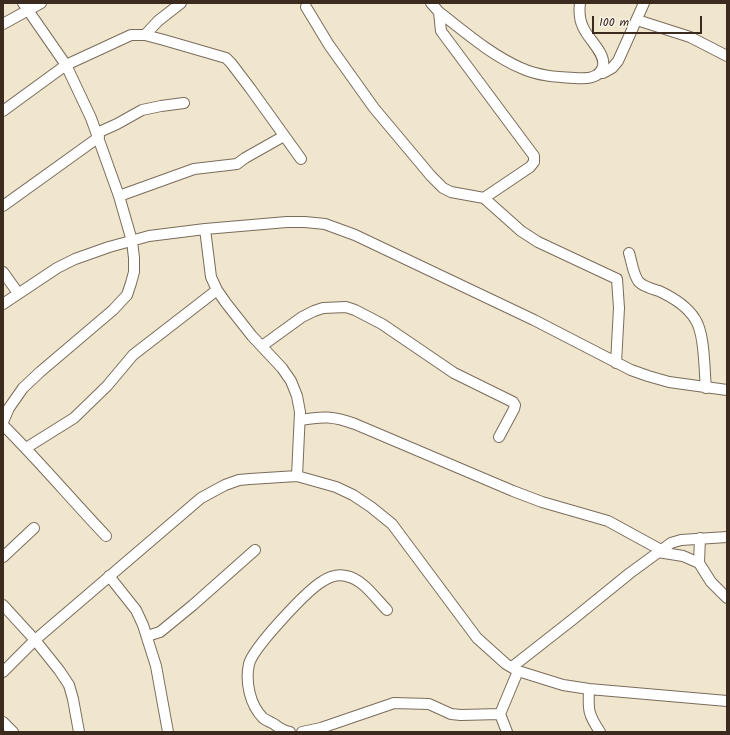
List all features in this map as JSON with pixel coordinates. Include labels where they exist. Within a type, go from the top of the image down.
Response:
[{"type":"street","points":[[3,24],[26,7],[42,3]]},
{"type":"street","points":[[145,35],[158,21],[180,3]]},
{"type":"street","points":[[431,3],[438,12],[484,47],[522,69],[546,75],[582,79],[596,75],[600,72],[603,67],[603,59],[583,28],[580,18],[580,3]]},
{"type":"street","points":[[600,72],[604,73],[612,68],[618,61],[644,3]]},
{"type":"street","points":[[26,7],[66,65],[92,118],[119,196],[132,241],[134,272],[132,283],[127,294],[113,310],[23,388],[9,408],[3,424],[106,536]]},
{"type":"street","points":[[306,7],[351,77],[374,108],[431,176],[443,188],[452,192],[484,198],[521,231],[538,242],[618,279],[619,294],[616,363]]},
{"type":"street","points":[[438,12],[441,31],[534,156],[534,162],[530,167],[484,198]]},
{"type":"street","points":[[637,20],[690,37],[727,56]]},
{"type":"street","points":[[3,111],[66,65],[131,35],[145,35],[226,58],[250,88],[301,159]]},
{"type":"street","points":[[3,206],[98,135],[117,124],[142,110],[184,103]]},
{"type":"street","points":[[119,196],[194,169],[237,164],[284,136]]},
{"type":"street","points":[[3,304],[18,293],[75,259],[109,247],[149,236],[205,229],[287,222],[325,224],[355,235],[534,320],[616,363],[648,376],[669,382],[727,390]]},
{"type":"street","points":[[205,229],[211,277],[217,290],[226,303],[282,368],[291,381],[297,396],[300,412],[297,476]]},
{"type":"street","points":[[629,253],[635,273],[640,282],[673,299],[687,309],[695,318],[701,335],[706,388]]},
{"type":"street","points":[[3,272],[18,293]]},
{"type":"street","points":[[26,448],[74,418],[107,386],[133,355],[217,290]]},
{"type":"street","points":[[262,346],[302,317],[314,311],[323,308],[336,307],[346,307],[355,310],[382,324],[454,372],[513,402],[515,405],[499,437]]},
{"type":"street","points":[[300,420],[321,416],[341,418],[513,491],[542,502],[608,521],[660,551],[683,556],[698,563],[711,582],[727,598]]},
{"type":"street","points":[[3,672],[35,640],[201,498],[225,485],[239,480],[297,476],[336,487],[353,495],[392,524],[477,638],[497,656],[515,669],[563,685],[589,689],[727,701]]},
{"type":"street","points":[[3,557],[34,528]]},
{"type":"street","points":[[507,732],[500,714],[515,669],[660,551],[672,543],[681,540],[727,537]]},
{"type":"street","points":[[698,563],[700,538]]},
{"type":"street","points":[[147,636],[160,632],[255,550]]},
{"type":"street","points":[[108,576],[136,610],[147,636],[156,666],[168,732]]},
{"type":"street","points":[[290,732],[282,730],[263,718],[254,706],[249,692],[249,663],[260,645],[278,624],[316,586],[323,580],[336,576],[345,576],[361,583],[387,610]]},
{"type":"street","points":[[3,604],[35,640],[59,670],[68,685],[73,699],[79,732]]},
{"type":"street","points":[[589,689],[588,708],[600,732]]},
{"type":"street","points":[[302,732],[321,728],[394,703],[402,702],[429,704],[451,714],[500,714]]},
{"type":"street","points":[[3,722],[13,732]]}]
